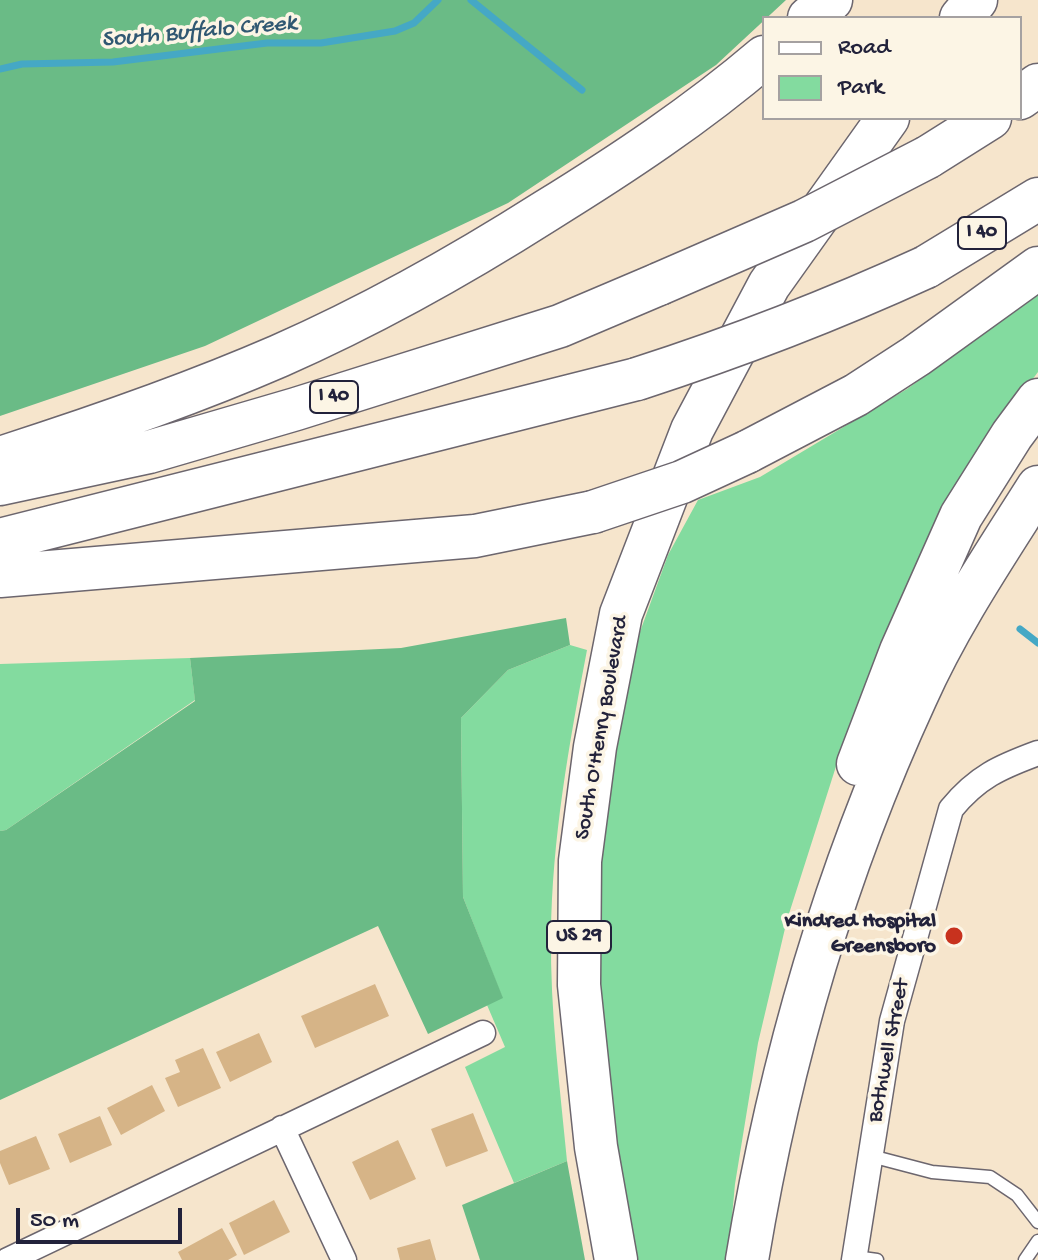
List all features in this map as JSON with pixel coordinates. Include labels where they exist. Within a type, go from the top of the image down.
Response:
[{"type":"highway","points":[[811,16],[831,0]]},
{"type":"highway","points":[[963,16],[976,0]]},
{"type":"highway","points":[[0,458],[95,428],[280,356],[405,294],[509,235],[618,167],[720,94],[762,59]]},
{"type":"highway","name":"South O'Henry Boulevard","points":[[616,1260],[596,1147],[579,985],[579,877],[595,747],[621,614],[692,430],[769,285],[887,120]]},
{"type":"highway","name":"I 40","points":[[0,484],[149,452],[560,326],[804,221],[928,157],[987,120]]},
{"type":"highway","name":"I 40","points":[[0,540],[637,379],[838,307],[926,267],[1038,199]]},
{"type":"highway","points":[[0,576],[475,536],[593,512],[682,482],[856,395],[1038,268]]},
{"type":"highway","points":[[747,1260],[783,1080],[796,986],[822,880],[861,753],[901,651],[961,516],[1038,400]]},
{"type":"highway","points":[[783,1080],[857,835],[916,695],[957,616],[1038,487]]},
{"type":"street","name":"Bothwell Street","points":[[862,1259],[871,1156],[892,1021],[951,809],[969,787],[1005,765],[1038,753]]},
{"type":"street","points":[[8,1260],[483,1033]]},
{"type":"street","points":[[282,1128],[344,1260]]},
{"type":"lane","points":[[871,1156],[932,1172],[990,1177],[1017,1195],[1038,1222]]},
{"type":"lane","points":[[1025,1260],[1038,1241]]},
{"type":"green space","points":[[0,0],[786,0],[769,16],[762,16],[762,22],[716,65],[508,203],[205,346],[0,416]]},
{"type":"green space","points":[[1038,295],[1038,372],[1011,408],[839,757],[787,920],[758,1043],[735,1184],[728,1260],[632,1260],[601,1043],[597,912],[611,760],[637,640],[668,555],[698,500],[760,477],[907,389]]},
{"type":"green space","points":[[566,618],[570,645],[508,670],[461,718],[463,897],[503,998],[428,1034],[378,926],[0,1100],[0,831],[6,830],[195,701],[190,658],[401,648]]},
{"type":"green space","points":[[570,645],[587,650],[558,827],[551,935],[554,1020],[567,1161],[514,1183],[465,1067],[505,1047],[487,1005],[502,997],[463,897],[461,718],[508,670]]},
{"type":"green space","points":[[190,658],[195,700],[6,830],[0,831],[0,664]]},
{"type":"green space","points":[[567,1161],[585,1260],[480,1260],[462,1205]]},
{"type":"building","points":[[375,984],[389,1016],[315,1048],[301,1016]]},
{"type":"building","points":[[259,1033],[272,1062],[230,1082],[216,1052]]},
{"type":"building","points":[[203,1048],[221,1088],[178,1107],[165,1078],[180,1072],[175,1060]]},
{"type":"building","points":[[152,1085],[165,1111],[121,1135],[107,1108]]},
{"type":"building","points":[[473,1113],[488,1151],[446,1167],[431,1129]]},
{"type":"building","points":[[100,1116],[112,1145],[70,1163],[58,1134]]},
{"type":"building","points":[[36,1136],[50,1169],[9,1185],[0,1163],[0,1151]]},
{"type":"building","points":[[398,1140],[416,1179],[370,1200],[352,1162]]},
{"type":"building","points":[[274,1200],[290,1232],[244,1255],[229,1223]]},
{"type":"building","points":[[222,1228],[237,1255],[228,1260],[182,1260],[178,1252]]},
{"type":"building","points":[[430,1239],[436,1260],[400,1260],[397,1248]]},
{"type":"waterway","name":"South Buffalo Creek","points":[[0,69],[22,64],[113,62],[267,43],[321,43],[395,31],[414,23],[438,0]]},
{"type":"waterway","points":[[471,0],[582,90]]},
{"type":"waterway","points":[[1020,629],[1038,643]]},
{"type":"place","name":"Kindred Hospital Greensboro","points":[[954,936]]}]
